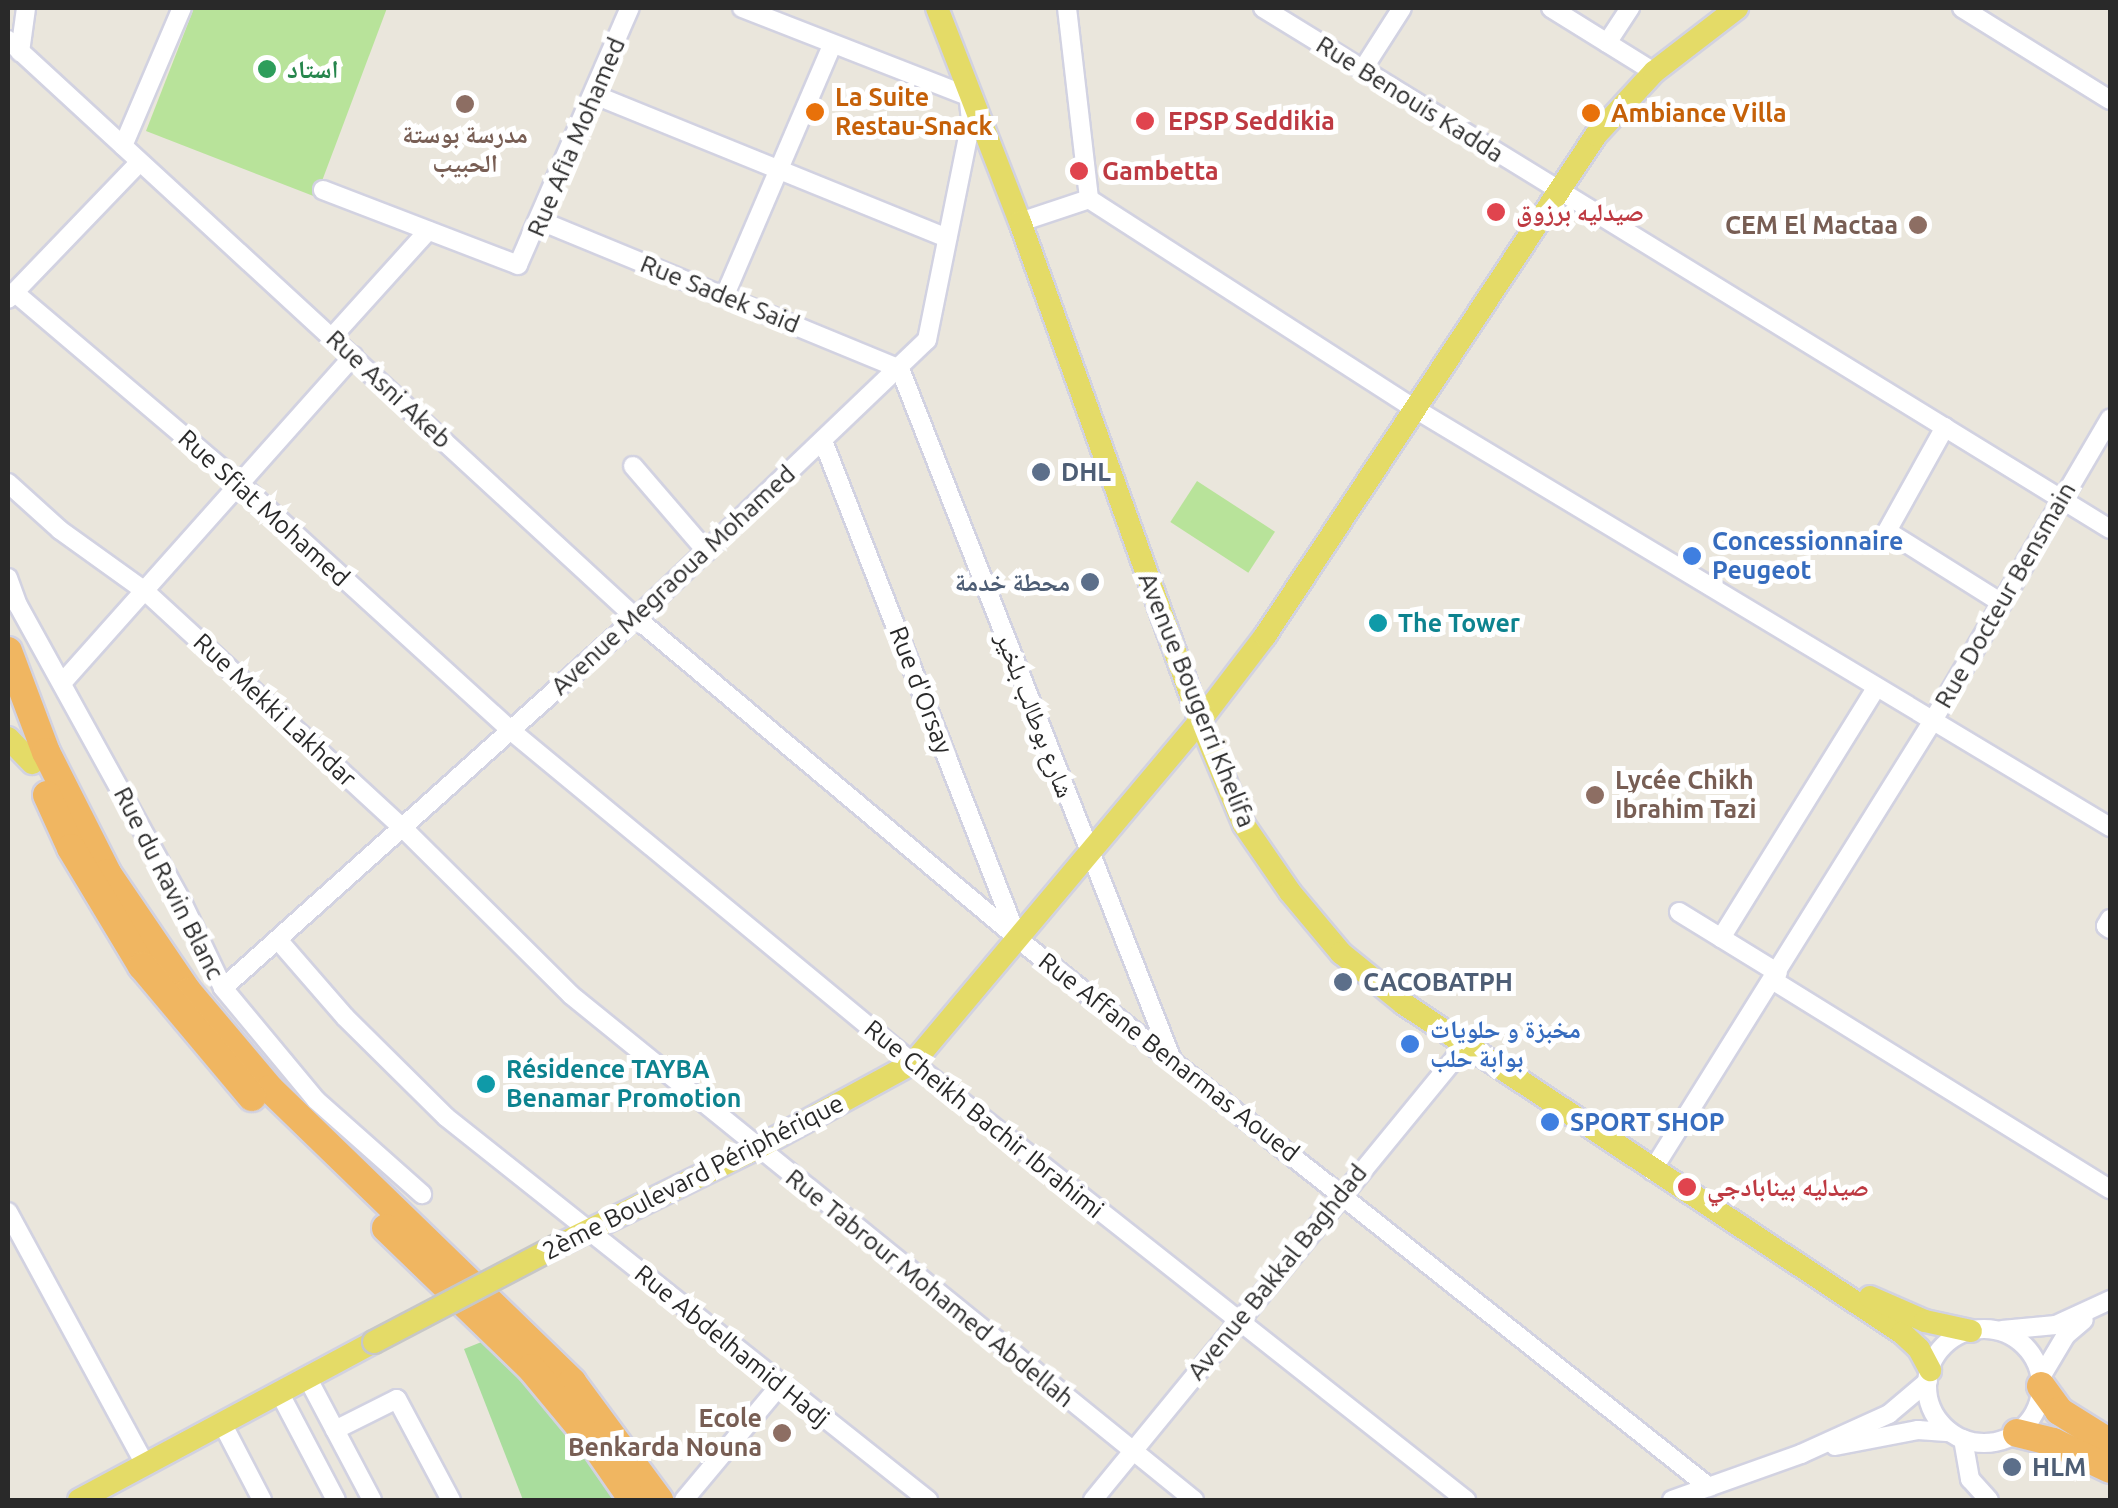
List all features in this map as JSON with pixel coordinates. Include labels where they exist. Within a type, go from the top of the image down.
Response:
[{"type":"highway","points":[[8,650],[46,752],[84,830],[144,932],[188,992],[282,1101],[572,1382],[659,1500]]},
{"type":"highway","points":[[8,702],[32,763],[104,907],[178,1014],[263,1109],[531,1368],[595,1445],[634,1500]]},
{"type":"highway","points":[[2041,1381],[2059,1411],[2110,1443]]},
{"type":"highway","points":[[2017,1433],[2054,1442],[2110,1469]]},
{"type":"main road","name":"Avenue Bougerri Khelifa","points":[[937,8],[1020,222],[1200,722],[1244,825],[1290,892],[1341,953],[1465,1046],[1652,1171],[1810,1268],[1912,1340],[1928,1376]]},
{"type":"main road","name":"2ème Boulevard Périphérique","points":[[79,1500],[561,1244],[757,1148],[914,1064],[1200,722],[1277,620],[1596,135],[1654,72],[1736,8]]},
{"type":"main road","points":[[8,738],[32,763]]},
{"type":"main road","name":"Avenue Bougerri Khelifa","points":[[1810,1268],[1907,1314],[1980,1330]]},
{"type":"street","points":[[14,46],[26,8]]},
{"type":"street","points":[[123,146],[182,8]]},
{"type":"street","name":"Rue Afia Mohamed","points":[[428,232],[518,265],[541,221],[630,8]]},
{"type":"street","points":[[742,8],[832,45],[968,91]]},
{"type":"street","points":[[784,8],[793,28]]},
{"type":"street","points":[[1067,8],[1089,200]]},
{"type":"street","name":"Rue Benouis Kadda","points":[[1263,8],[2110,529]]},
{"type":"street","points":[[1363,70],[1402,8]]},
{"type":"street","points":[[1551,8],[1654,72]]},
{"type":"street","points":[[1607,43],[1630,8]]},
{"type":"street","points":[[1962,8],[2110,100]]},
{"type":"street","points":[[726,296],[832,45]]},
{"type":"street","name":"Rue Asni Akeb","points":[[14,46],[636,618]]},
{"type":"street","name":"Avenue Megraoua Mohamed","points":[[223,988],[636,618],[926,340],[972,121],[968,91]]},
{"type":"street","points":[[595,95],[947,238]]},
{"type":"street","points":[[11,296],[138,164]]},
{"type":"street","points":[[323,190],[428,232],[333,336]]},
{"type":"street","points":[[1020,222],[1089,200]]},
{"type":"street","points":[[1089,200],[1417,410],[2110,827]]},
{"type":"street","name":"Rue Sadek Said","points":[[541,221],[900,369]]},
{"type":"street","name":"Rue Sfiat Mohamed","points":[[11,296],[239,483],[508,729]]},
{"type":"street","points":[[62,682],[353,356]]},
{"type":"street","name":"شارع بوطالب بلخير","points":[[900,369],[1172,1060]]},
{"type":"street","name":"Rue Docteur Bensmain","points":[[1652,1171],[1932,722],[2060,497],[2110,418]]},
{"type":"street","points":[[1945,427],[1887,530],[2002,602]]},
{"type":"street","name":"Rue d'Orsay","points":[[823,440],[1018,939]]},
{"type":"street","points":[[633,466],[707,552]]},
{"type":"street","name":"Rue Mekki Lakhdar","points":[[8,483],[60,530],[145,591],[404,828]]},
{"type":"street","name":"Rue du Ravin Blanc","points":[[8,578],[18,605],[183,904],[223,988],[316,1100],[422,1194]]},
{"type":"street","name":"Rue Affane Benarmas Aoued","points":[[636,618],[1018,939],[1709,1487]]},
{"type":"street","points":[[1721,938],[1876,688]]},
{"type":"street","name":"Rue Cheikh Bachir Ibrahimi","points":[[508,729],[914,1064],[1466,1500]]},
{"type":"street","name":"Rue Tabrour Mohamed Abdellah","points":[[404,828],[571,995],[1194,1500]]},
{"type":"street","points":[[1679,912],[2110,1189]]},
{"type":"street","name":"Rue Abdelhamid Hadj","points":[[279,941],[345,1017],[446,1117],[928,1500]]},
{"type":"street","name":"Avenue Bakkal Baghdad","points":[[1093,1500],[1341,1192],[1465,1046]]},
{"type":"street","points":[[8,1212],[146,1464]]},
{"type":"street","points":[[1801,1454],[1903,1432],[1991,1443],[2017,1433],[2037,1408],[2041,1381],[2066,1335],[2107,1302]]},
{"type":"street","points":[[1672,1500],[1801,1454],[1889,1414],[1928,1376],[1945,1345],[1980,1330],[2041,1329],[2107,1302]]},
{"type":"street","points":[[1980,1330],[2003,1332],[2028,1349],[2041,1381]]},
{"type":"street","points":[[1928,1376],[1930,1404],[1957,1436],[1970,1479],[1989,1500]]},
{"type":"street","points":[[307,1378],[372,1500]]},
{"type":"street","points":[[684,1500],[780,1385]]},
{"type":"street","points":[[279,1392],[336,1500]]},
{"type":"street","points":[[335,1430],[397,1399],[452,1500]]},
{"type":"street","points":[[222,1423],[262,1500]]},
{"type":"green space","name":"استاد","points":[[194,8],[387,8],[316,197],[146,131]]},
{"type":"green space","points":[[1197,481],[1275,532],[1248,573],[1170,522]]},
{"type":"green space","points":[[489,1339],[556,1414],[621,1500],[523,1500],[464,1349]]},
{"type":"place","name":"استاد","points":[[267,69]]},
{"type":"place","name":"مدرسة بوستة الحبيب","points":[[465,104]]},
{"type":"place","name":"La Suite Restau-Snack","points":[[815,112]]},
{"type":"place","name":"Ambiance Villa","points":[[1591,113]]},
{"type":"place","name":"EPSP Seddikia","points":[[1145,121]]},
{"type":"place","name":"Gambetta","points":[[1079,171]]},
{"type":"place","name":"صيدليه برزوق","points":[[1496,212]]},
{"type":"place","name":"CEM El Mactaa","points":[[1918,225]]},
{"type":"place","name":"DHL","points":[[1041,472]]},
{"type":"place","name":"Concessionnaire Peugeot","points":[[1692,556]]},
{"type":"place","name":"محطة خدمة","points":[[1090,582]]},
{"type":"place","name":"The Tower","points":[[1378,623]]},
{"type":"place","name":"Lycée Chikh Ibrahim Tazi","points":[[1595,795]]},
{"type":"place","name":"CACOBATPH","points":[[1343,982]]},
{"type":"place","name":"مخبزة و حلويات بوابة حلب","points":[[1410,1044]]},
{"type":"place","name":"Résidence TAYBA Benamar Promotion","points":[[486,1084]]},
{"type":"place","name":"SPORT SHOP","points":[[1550,1122]]},
{"type":"place","name":"صيدليه بينابادجي","points":[[1687,1187]]},
{"type":"place","name":"Ecole Benkarda Nouna","points":[[782,1433]]},
{"type":"place","name":"HLM","points":[[2012,1467]]}]
